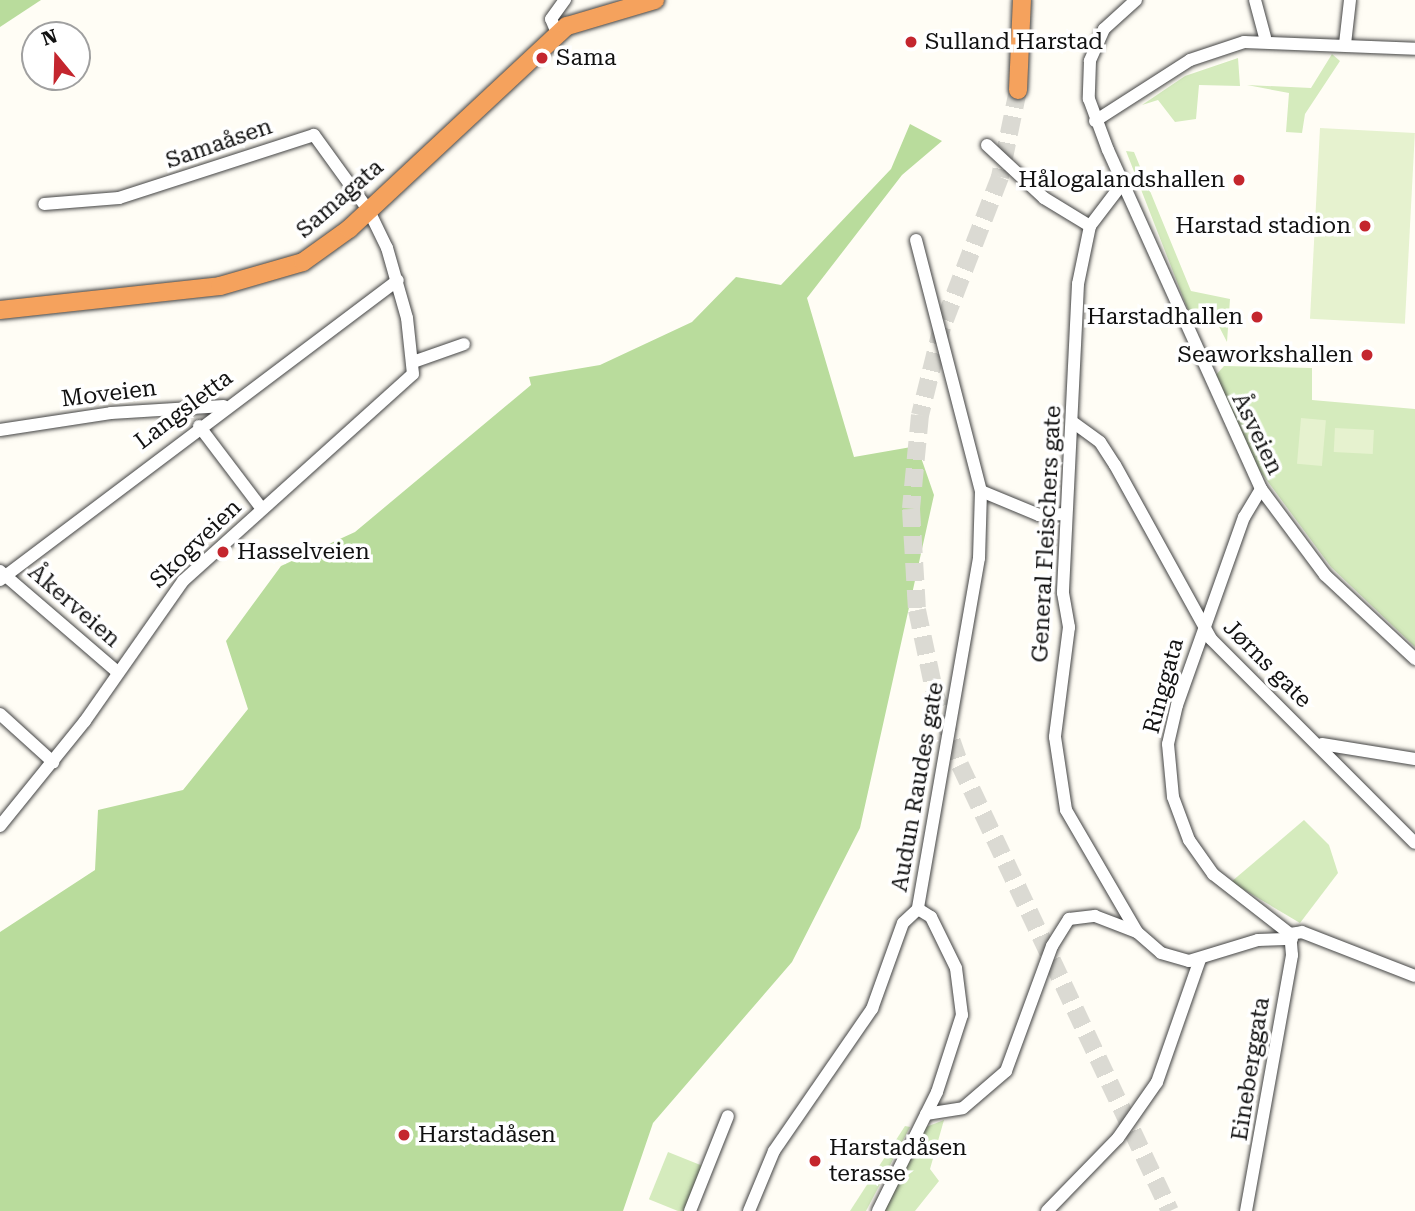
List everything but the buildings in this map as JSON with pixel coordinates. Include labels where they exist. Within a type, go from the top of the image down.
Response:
[{"type":"highway","name":"Samagata","points":[[0,310],[275,274],[327,247],[369,211],[557,33],[600,12],[655,0]]},
{"type":"highway","points":[[1011,0],[1018,19]]},
{"type":"highway","points":[[1018,90],[1018,19],[1022,0]]},
{"type":"street","points":[[557,33],[551,19],[565,0]]},
{"type":"street","name":"Åsveien","points":[[1136,0],[1094,48],[1087,87],[1095,121],[1261,489],[1325,575],[1415,659]]},
{"type":"street","points":[[1255,0],[1265,38]]},
{"type":"street","points":[[1345,44],[1350,0]]},
{"type":"street","points":[[1095,121],[1190,61],[1265,38],[1415,49]]},
{"type":"street","name":"Samaåsen","points":[[44,204],[119,198],[314,135],[369,211]]},
{"type":"street","points":[[987,145],[1044,198],[1090,226]]},
{"type":"street","name":"General Fleischers gate","points":[[1122,184],[1090,226],[1078,284],[1074,423],[1066,514],[1069,627],[1058,765],[1074,828],[1137,932],[1161,953],[1200,959],[1258,940],[1291,936]]},
{"type":"street","points":[[369,211],[398,280],[413,362],[464,344]]},
{"type":"street","name":"Audun Raudes gate","points":[[749,1211],[774,1151],[872,1009],[903,923],[918,909],[979,558],[981,491],[916,240]]},
{"type":"street","name":"Langsletta","points":[[2,575],[224,406],[398,280]]},
{"type":"street","name":"Skogveien","points":[[0,826],[53,762],[115,670],[183,581],[262,509],[405,387],[413,362]]},
{"type":"street","name":"Moveien","points":[[0,430],[111,413],[224,406]]},
{"type":"street","name":"Jørns gate","points":[[1074,423],[1100,442],[1115,465],[1202,627],[1322,744],[1415,843]]},
{"type":"street","points":[[199,426],[262,509]]},
{"type":"street","name":"Ringgata","points":[[1261,489],[1244,517],[1202,627],[1168,744],[1173,797],[1189,840],[1213,874],[1291,936],[1302,932],[1415,976]]},
{"type":"street","points":[[981,491],[1039,515],[1066,514]]},
{"type":"street","name":"Åkerveien","points":[[2,575],[115,670]]},
{"type":"street","points":[[0,713],[53,762]]},
{"type":"street","points":[[1322,744],[1415,759]]},
{"type":"street","points":[[878,1211],[926,1114],[954,1048],[962,999],[950,953],[931,917],[918,909]]},
{"type":"street","points":[[926,1114],[964,1108],[1006,1071],[1052,946],[1069,919],[1095,916],[1137,932]]},
{"type":"street","name":"Eineberggata","points":[[1246,1211],[1291,936]]},
{"type":"street","points":[[1047,1211],[1118,1138],[1157,1082],[1200,959]]},
{"type":"street","points":[[690,1211],[728,1116]]},
{"type":"green space","points":[[0,0],[41,0],[0,27]]},
{"type":"green space","points":[[1332,54],[1340,61],[1305,114],[1302,133],[1286,132],[1289,93],[1247,85],[1311,88]]},
{"type":"green space","points":[[1238,58],[1240,86],[1199,85],[1196,119],[1175,122],[1158,100],[1142,105],[1185,76]]},
{"type":"green space","points":[[910,124],[942,141],[902,175],[807,298],[854,457],[917,446],[934,495],[860,828],[792,962],[653,1123],[623,1211],[0,1211],[0,932],[95,870],[98,810],[183,790],[248,709],[226,641],[281,566],[355,532],[531,385],[529,377],[600,365],[692,322],[736,277],[781,285],[891,169]]},
{"type":"green space","name":"Harstad stadion","points":[[1320,128],[1415,133],[1405,324],[1310,319]]},
{"type":"green space","points":[[1126,151],[1134,152],[1191,291],[1230,299],[1227,342],[1209,307],[1188,310]]},
{"type":"green space","points":[[1224,366],[1312,368],[1312,400],[1415,409],[1415,647],[1331,567],[1254,463],[1215,376]]},
{"type":"green space","points":[[1301,418],[1326,420],[1322,466],[1297,464]]},
{"type":"green space","points":[[1335,428],[1374,430],[1373,454],[1334,452]]},
{"type":"green space","points":[[1304,820],[1329,845],[1338,873],[1300,923],[1231,882]]},
{"type":"green space","points":[[944,1120],[930,1169],[939,1181],[915,1211],[882,1211],[926,1127]]},
{"type":"green space","points":[[905,1126],[910,1127],[866,1211],[850,1211]]},
{"type":"green space","points":[[668,1152],[702,1166],[684,1211],[649,1199]]},
{"type":"tunnel","points":[[1018,90],[1000,177],[942,327],[920,415],[911,509],[917,610],[934,690],[960,765],[1170,1211]]},
{"type":"place","name":"Sulland Harstad","points":[[911,42]]},
{"type":"place","name":"Sama","points":[[542,58]]},
{"type":"place","name":"Hålogalandshallen","points":[[1239,180]]},
{"type":"place","name":"Harstad stadion","points":[[1365,226]]},
{"type":"place","name":"Harstadhallen","points":[[1257,317]]},
{"type":"place","name":"Seaworkshallen","points":[[1367,355]]},
{"type":"place","name":"Hasselveien","points":[[223,552]]},
{"type":"place","name":"Harstadåsen","points":[[404,1135]]},
{"type":"place","name":"Harstadåsen terasse","points":[[815,1161]]}]
